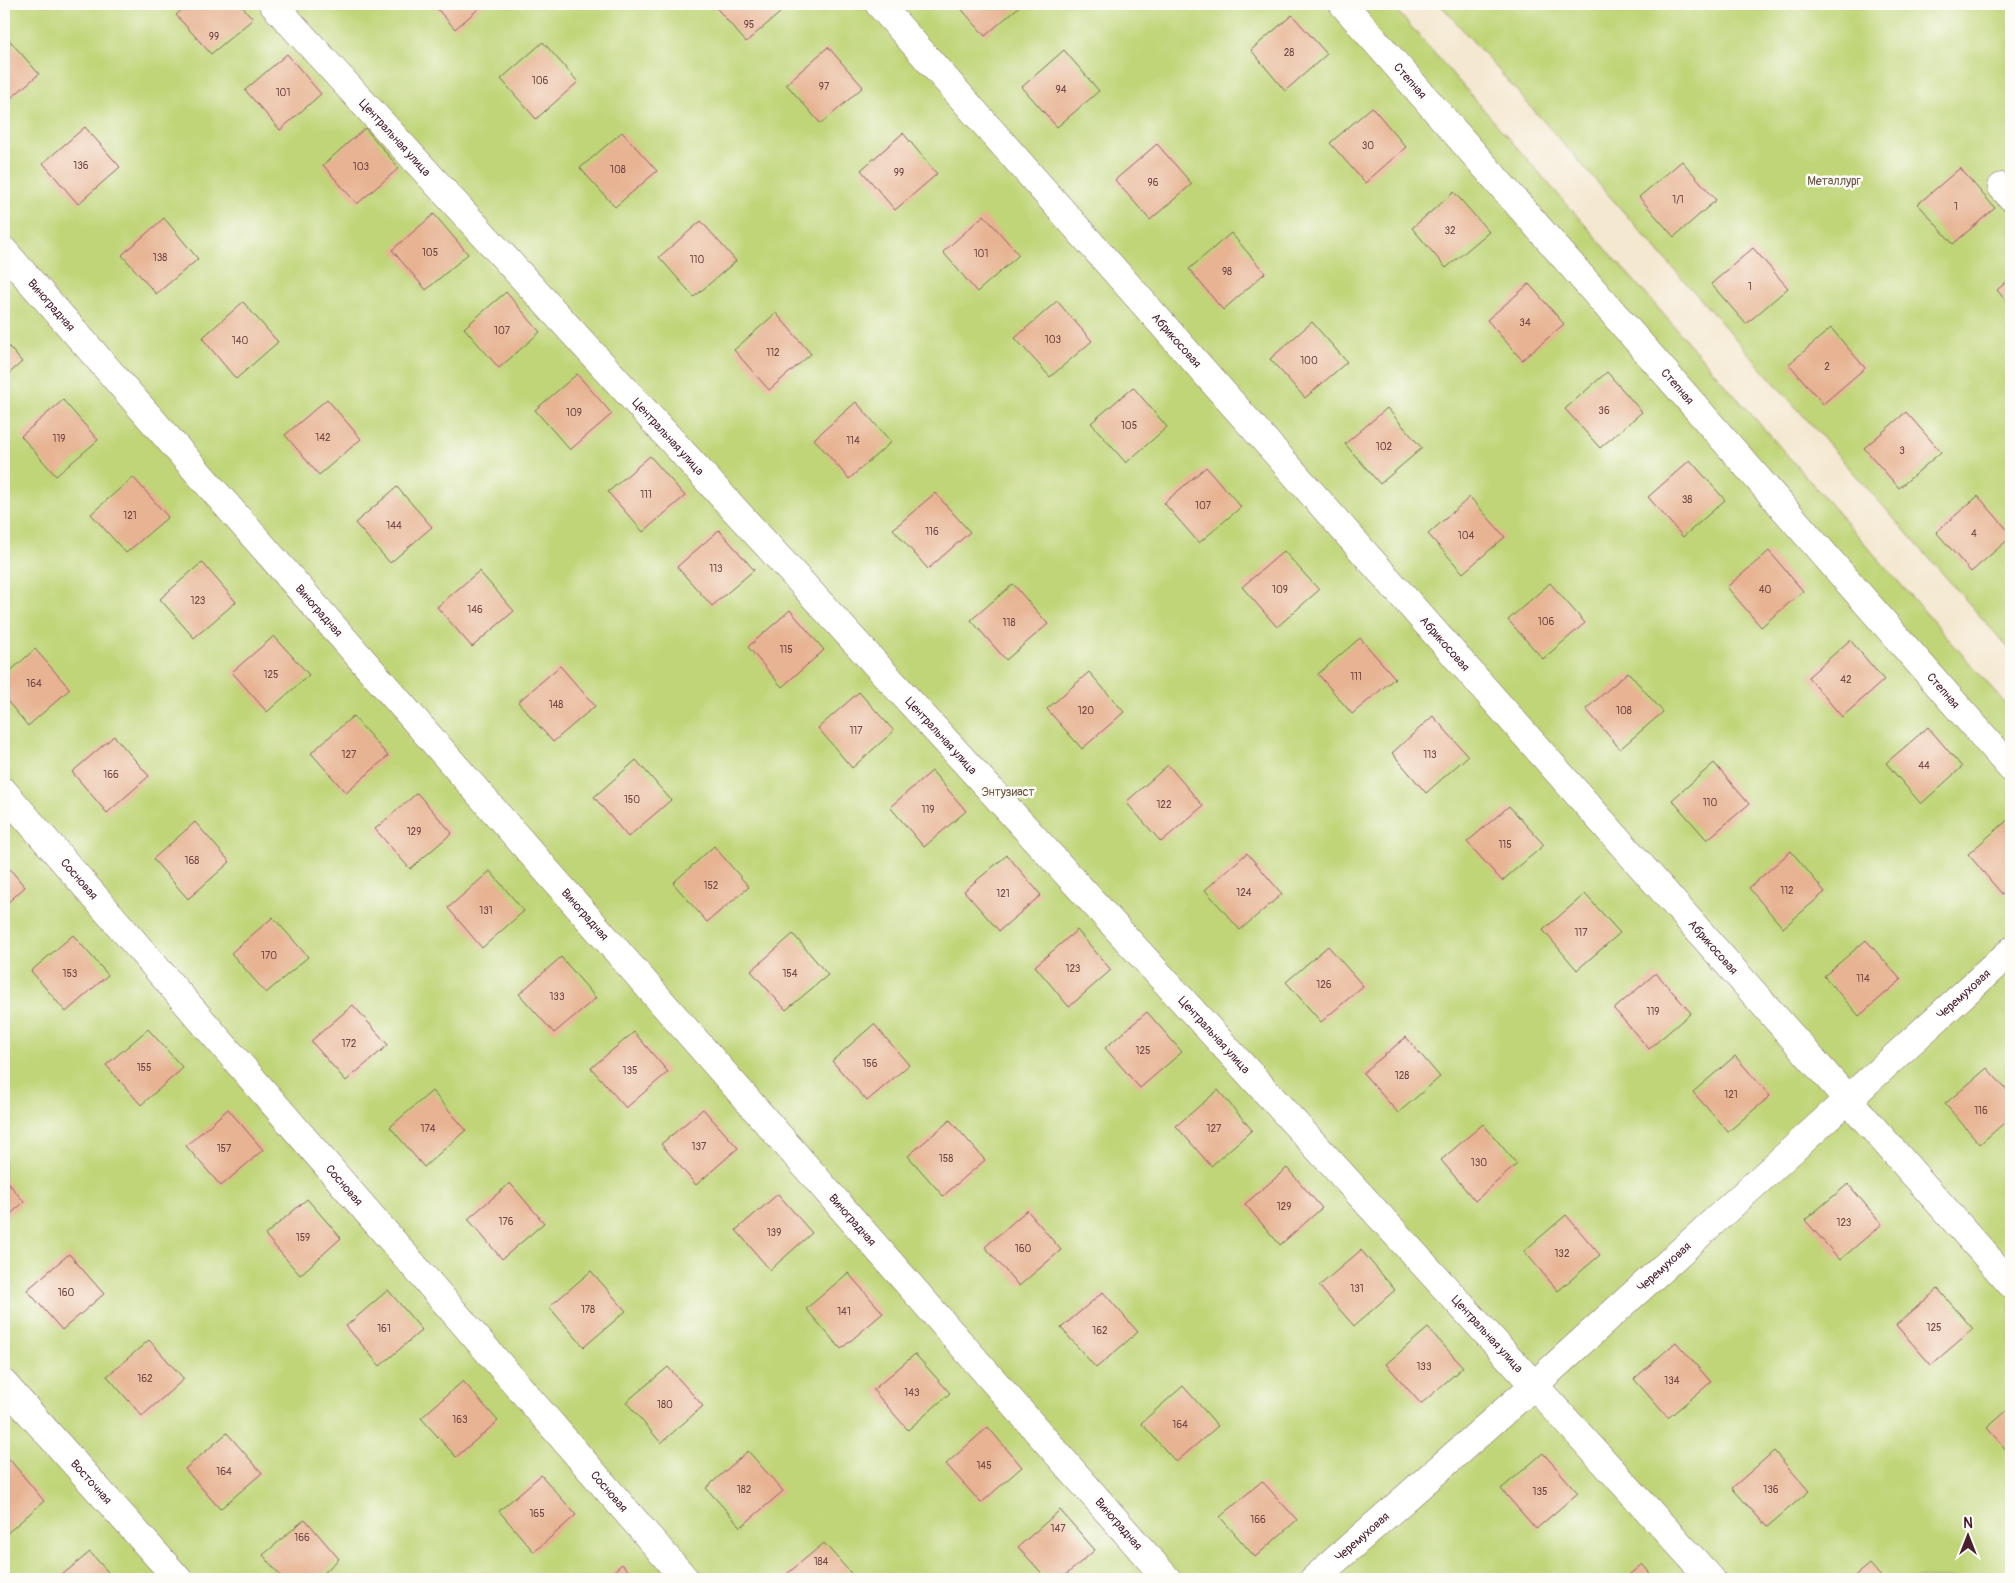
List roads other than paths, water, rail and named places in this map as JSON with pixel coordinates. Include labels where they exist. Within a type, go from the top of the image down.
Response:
[{"type":"street","name":"Центральная улица","points":[[273,4],[1711,1579]]},
{"type":"street","name":"Абрикосовая","points":[[879,4],[2011,1284]]},
{"type":"street","name":"Степная","points":[[1343,4],[2011,768]]},
{"type":"street","name":"Виноградная","points":[[4,251],[1167,1579]]},
{"type":"street","name":"Сосновая","points":[[4,792],[685,1579]]},
{"type":"street","name":"Черемуховая","points":[[1314,1579],[1533,1386],[2011,952]]},
{"type":"street","name":"Восточная","points":[[4,1384],[178,1579]]},
{"type":"park label","name":"Металлург","points":[[1834,181]]},
{"type":"park label","name":"Энтузиаст","points":[[1008,792]]}]
